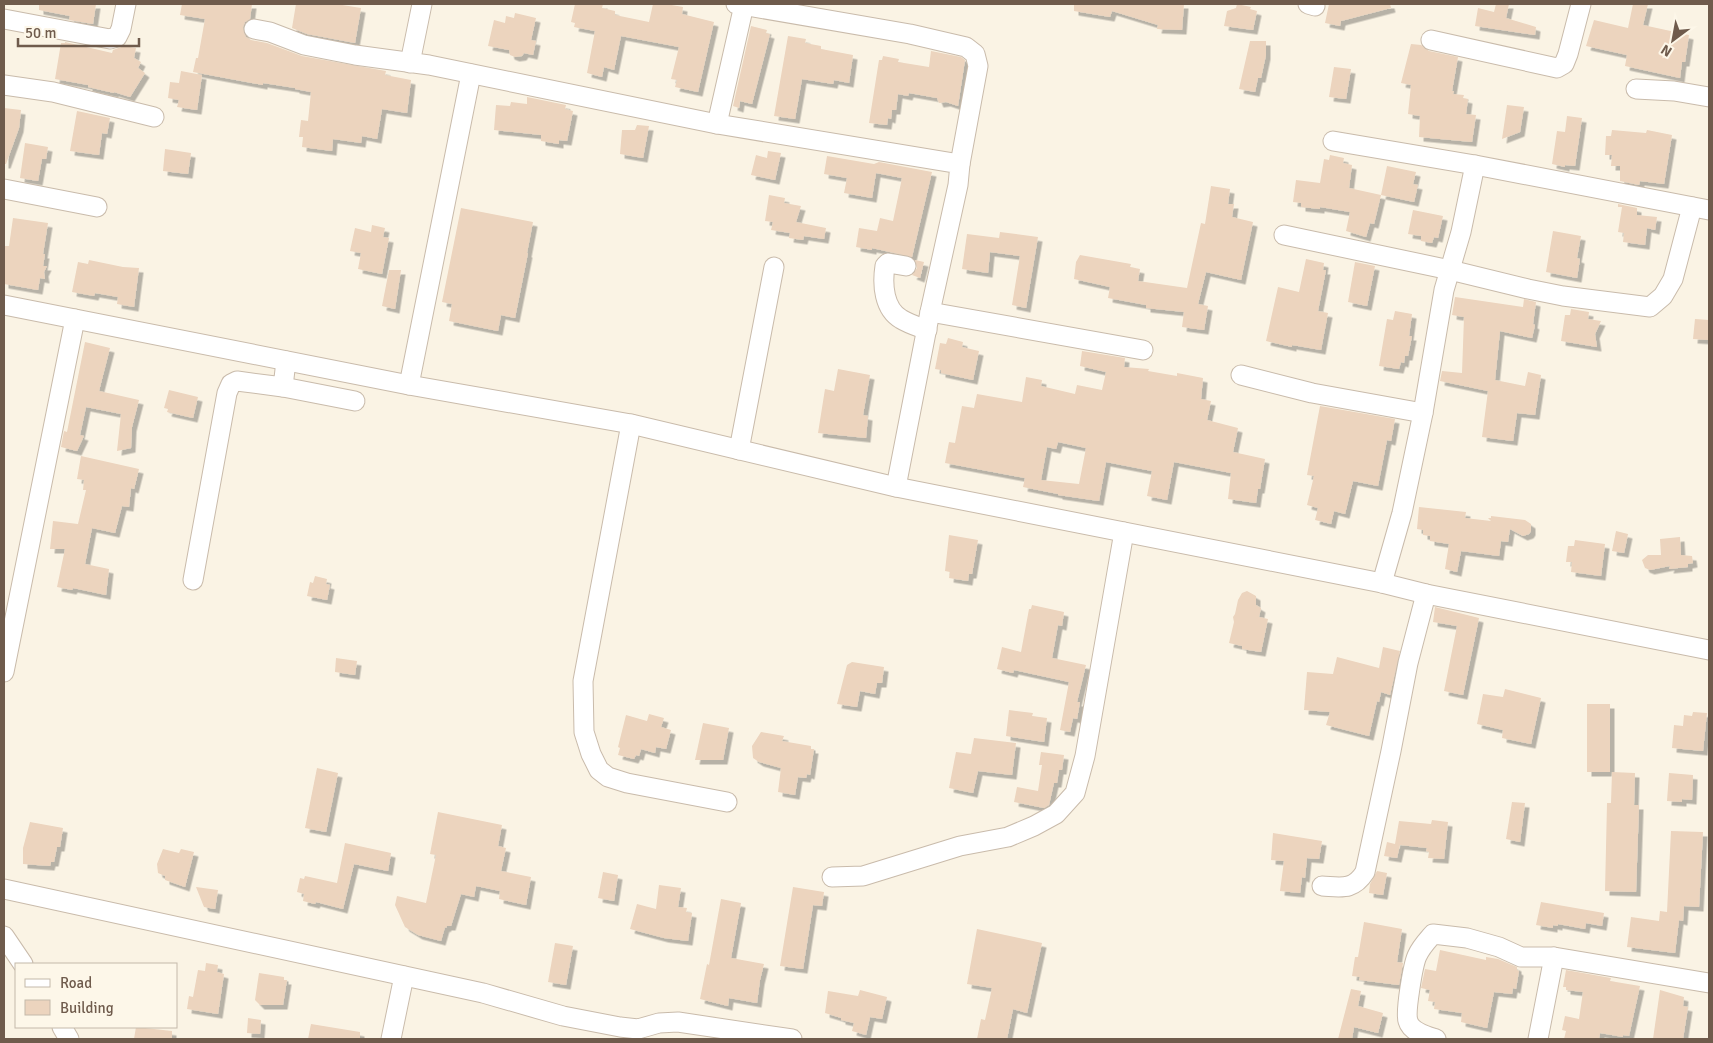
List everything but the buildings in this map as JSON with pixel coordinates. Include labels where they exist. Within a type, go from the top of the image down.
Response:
[{"type":"street","points":[[4,18],[110,39],[117,37],[121,30],[126,4]]},
{"type":"street","points":[[410,63],[422,4]]},
{"type":"street","points":[[717,124],[740,4],[910,34],[966,47],[975,54],[978,66],[960,164],[958,185],[896,487]]},
{"type":"street","points":[[1430,40],[1557,68],[1564,64],[1568,54],[1581,4]]},
{"type":"street","points":[[254,29],[270,32],[304,45],[471,74],[717,124],[960,164]]},
{"type":"street","points":[[409,385],[471,74]]},
{"type":"street","points":[[4,85],[53,92],[154,117]]},
{"type":"street","points":[[1636,88],[1674,91],[1709,97]]},
{"type":"street","points":[[1284,235],[1563,296],[1650,307],[1663,296],[1673,279],[1700,209],[1475,165],[1333,141]]},
{"type":"street","points":[[1382,583],[1402,512],[1423,413],[1444,290],[1461,232],[1475,165]]},
{"type":"street","points":[[4,189],[97,207]]},
{"type":"street","points":[[906,266],[888,263],[885,266],[884,291],[887,302],[893,313],[902,320],[929,321],[1143,350]]},
{"type":"street","points":[[739,450],[774,267]]},
{"type":"street","points":[[4,305],[409,385],[631,424],[896,487],[1709,650]]},
{"type":"street","points":[[4,672],[75,319]]},
{"type":"street","points":[[283,387],[286,361]]},
{"type":"street","points":[[1241,375],[1312,392],[1423,413]]},
{"type":"street","points":[[193,580],[227,393],[231,384],[237,381],[283,387],[355,401]]},
{"type":"street","points":[[631,424],[583,681],[584,732],[591,754],[599,770],[608,777],[627,783],[727,802]]},
{"type":"street","points":[[832,877],[863,876],[960,846],[1008,837],[1056,814],[1075,793],[1085,756],[1124,532]]},
{"type":"street","points":[[1322,886],[1349,887],[1359,881],[1365,872],[1408,663],[1426,594]]},
{"type":"street","points":[[4,888],[482,993],[563,1016],[620,1027],[638,1029],[659,1023],[678,1022],[792,1039]]},
{"type":"street","points":[[1436,1039],[1422,1034],[1413,1028],[1408,1021],[1409,994],[1416,957],[1423,945],[1433,934],[1467,938],[1499,947],[1521,957],[1554,956],[1709,983]]},
{"type":"street","points":[[4,936],[22,963]]},
{"type":"street","points":[[1538,1039],[1554,956]]},
{"type":"street","points":[[391,1039],[404,976]]},
{"type":"street","points":[[63,1028],[69,1039]]}]
